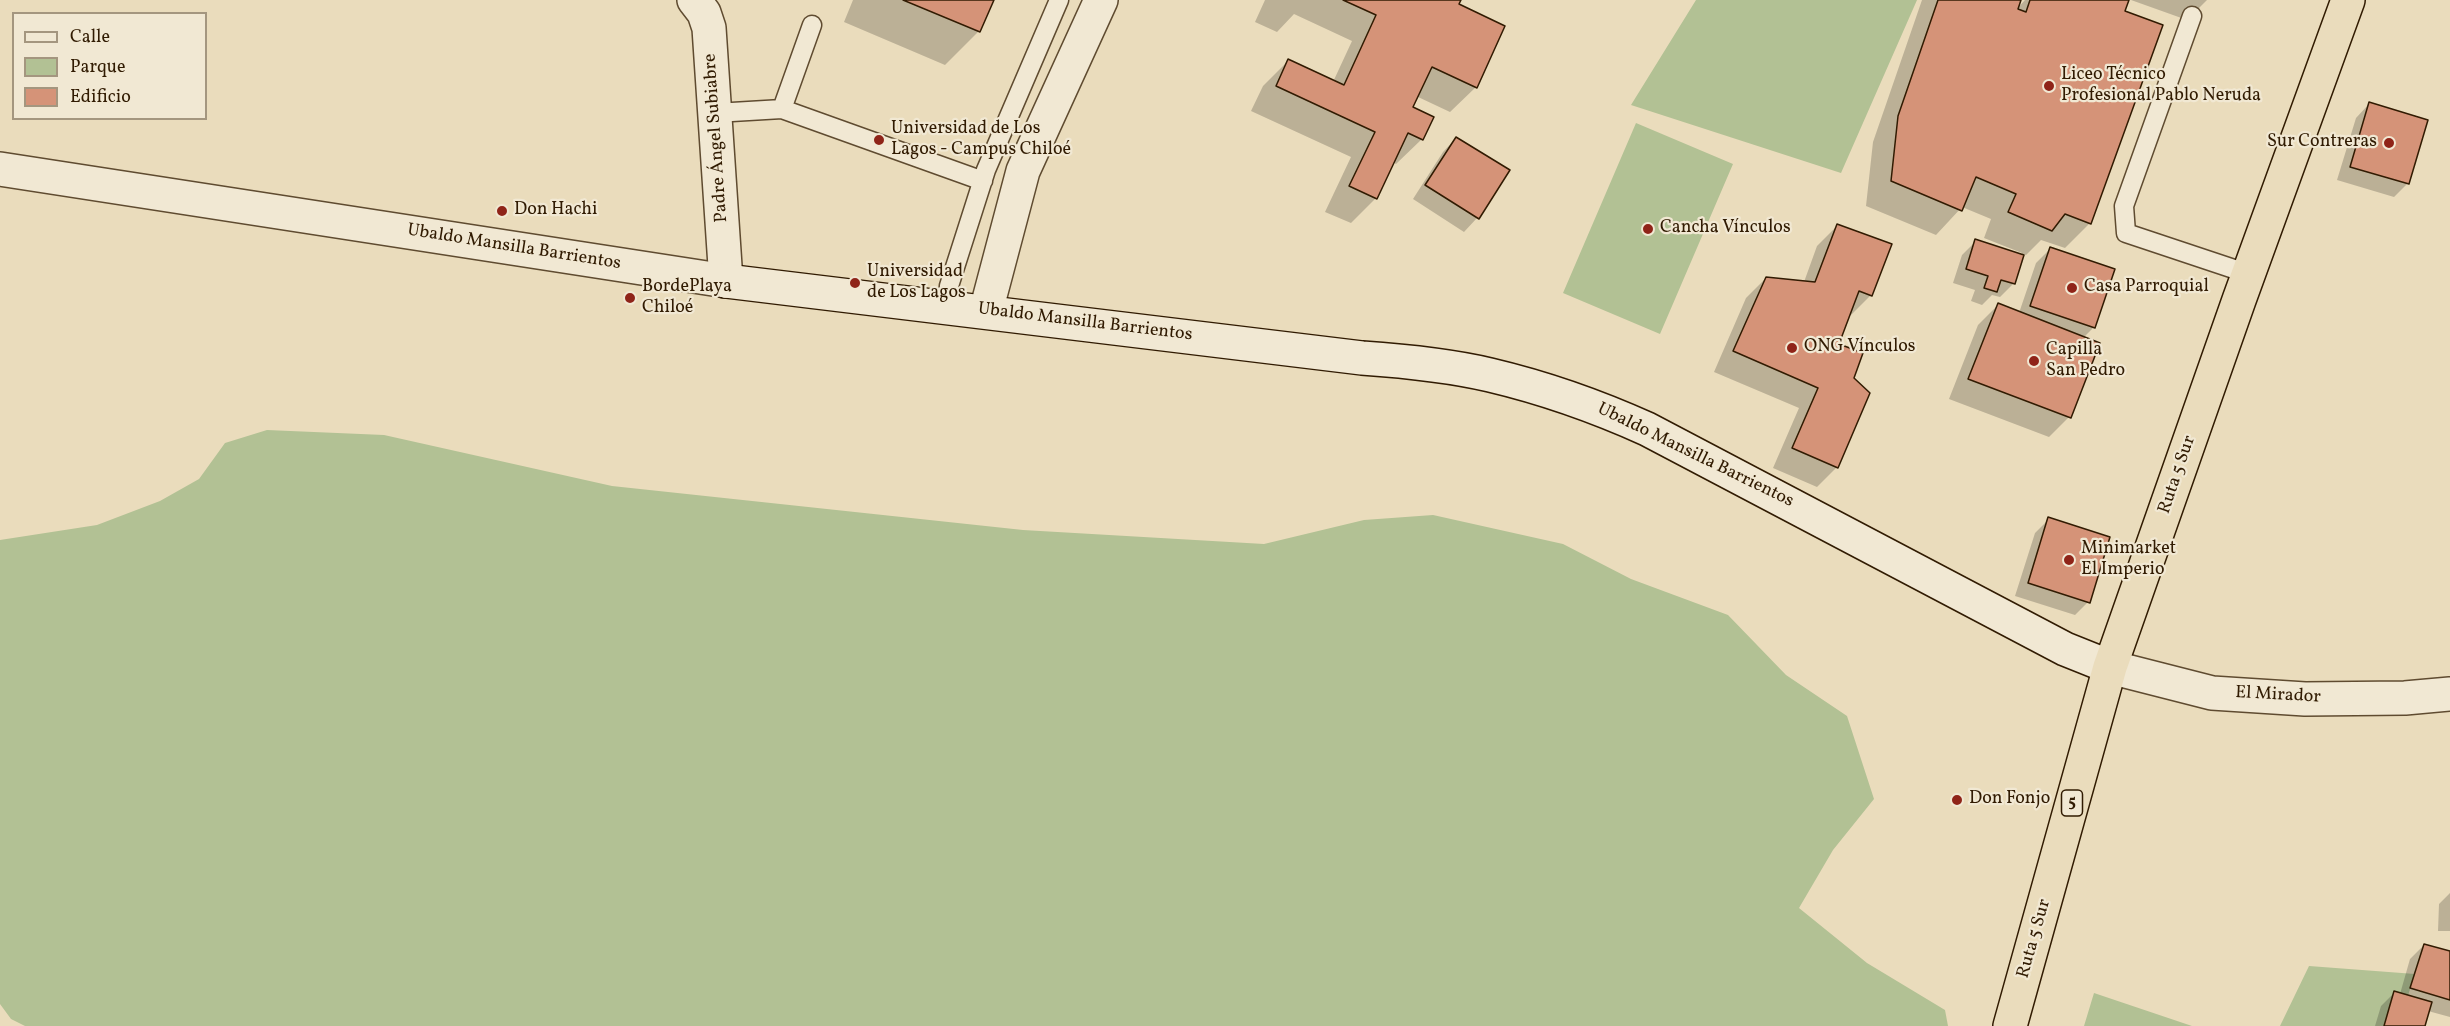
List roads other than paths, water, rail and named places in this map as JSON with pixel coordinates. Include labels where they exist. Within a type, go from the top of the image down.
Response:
[{"type":"highway","name":"Ruta 5 Sur","points":[[2010,1026],[2110,667],[2348,0]]},
{"type":"street","name":"Padre Ángel Subiabre","points":[[694,0],[704,14],[709,28],[726,281]]},
{"type":"street","points":[[986,311],[1023,171],[1101,0]]},
{"type":"street","name":"Ubaldo Mansilla Barrientos","points":[[0,169],[726,281],[1362,358],[1426,363],[1489,374],[1600,408],[1647,429],[2065,649],[2110,667]]},
{"type":"street","name":"El Mirador","points":[[2110,667],[2211,693],[2305,699],[2406,698],[2450,694]]},
{"type":"lane","points":[[947,307],[949,286],[983,181],[1059,0]]},
{"type":"lane","points":[[2192,16],[2124,206],[2126,233],[2249,274]]},
{"type":"lane","points":[[782,109],[812,25]]},
{"type":"lane","points":[[715,113],[782,109],[983,181]]},
{"type":"place","name":"Liceo Técnico Profesional Pablo Neruda","points":[[2049,86]]},
{"type":"place","name":"Universidad de Los Lagos - Campus Chiloé","points":[[879,140]]},
{"type":"place","name":"Sur Contreras","points":[[2389,143]]},
{"type":"place","name":"Don Hachi","points":[[502,211]]},
{"type":"place","name":"Cancha Vínculos","points":[[1648,229]]},
{"type":"place","name":"Universidad de Los Lagos","points":[[855,283]]},
{"type":"place","name":"Casa Parroquial","points":[[2072,288]]},
{"type":"place","name":"BordePlaya Chiloé","points":[[630,298]]},
{"type":"place","name":"ONG Vínculos","points":[[1792,348]]},
{"type":"place","name":"Capilla San Pedro","points":[[2034,361]]},
{"type":"place","name":"Minimarket El Imperio","points":[[2069,560]]},
{"type":"place","name":"Don Fonjo","points":[[1957,800]]}]
